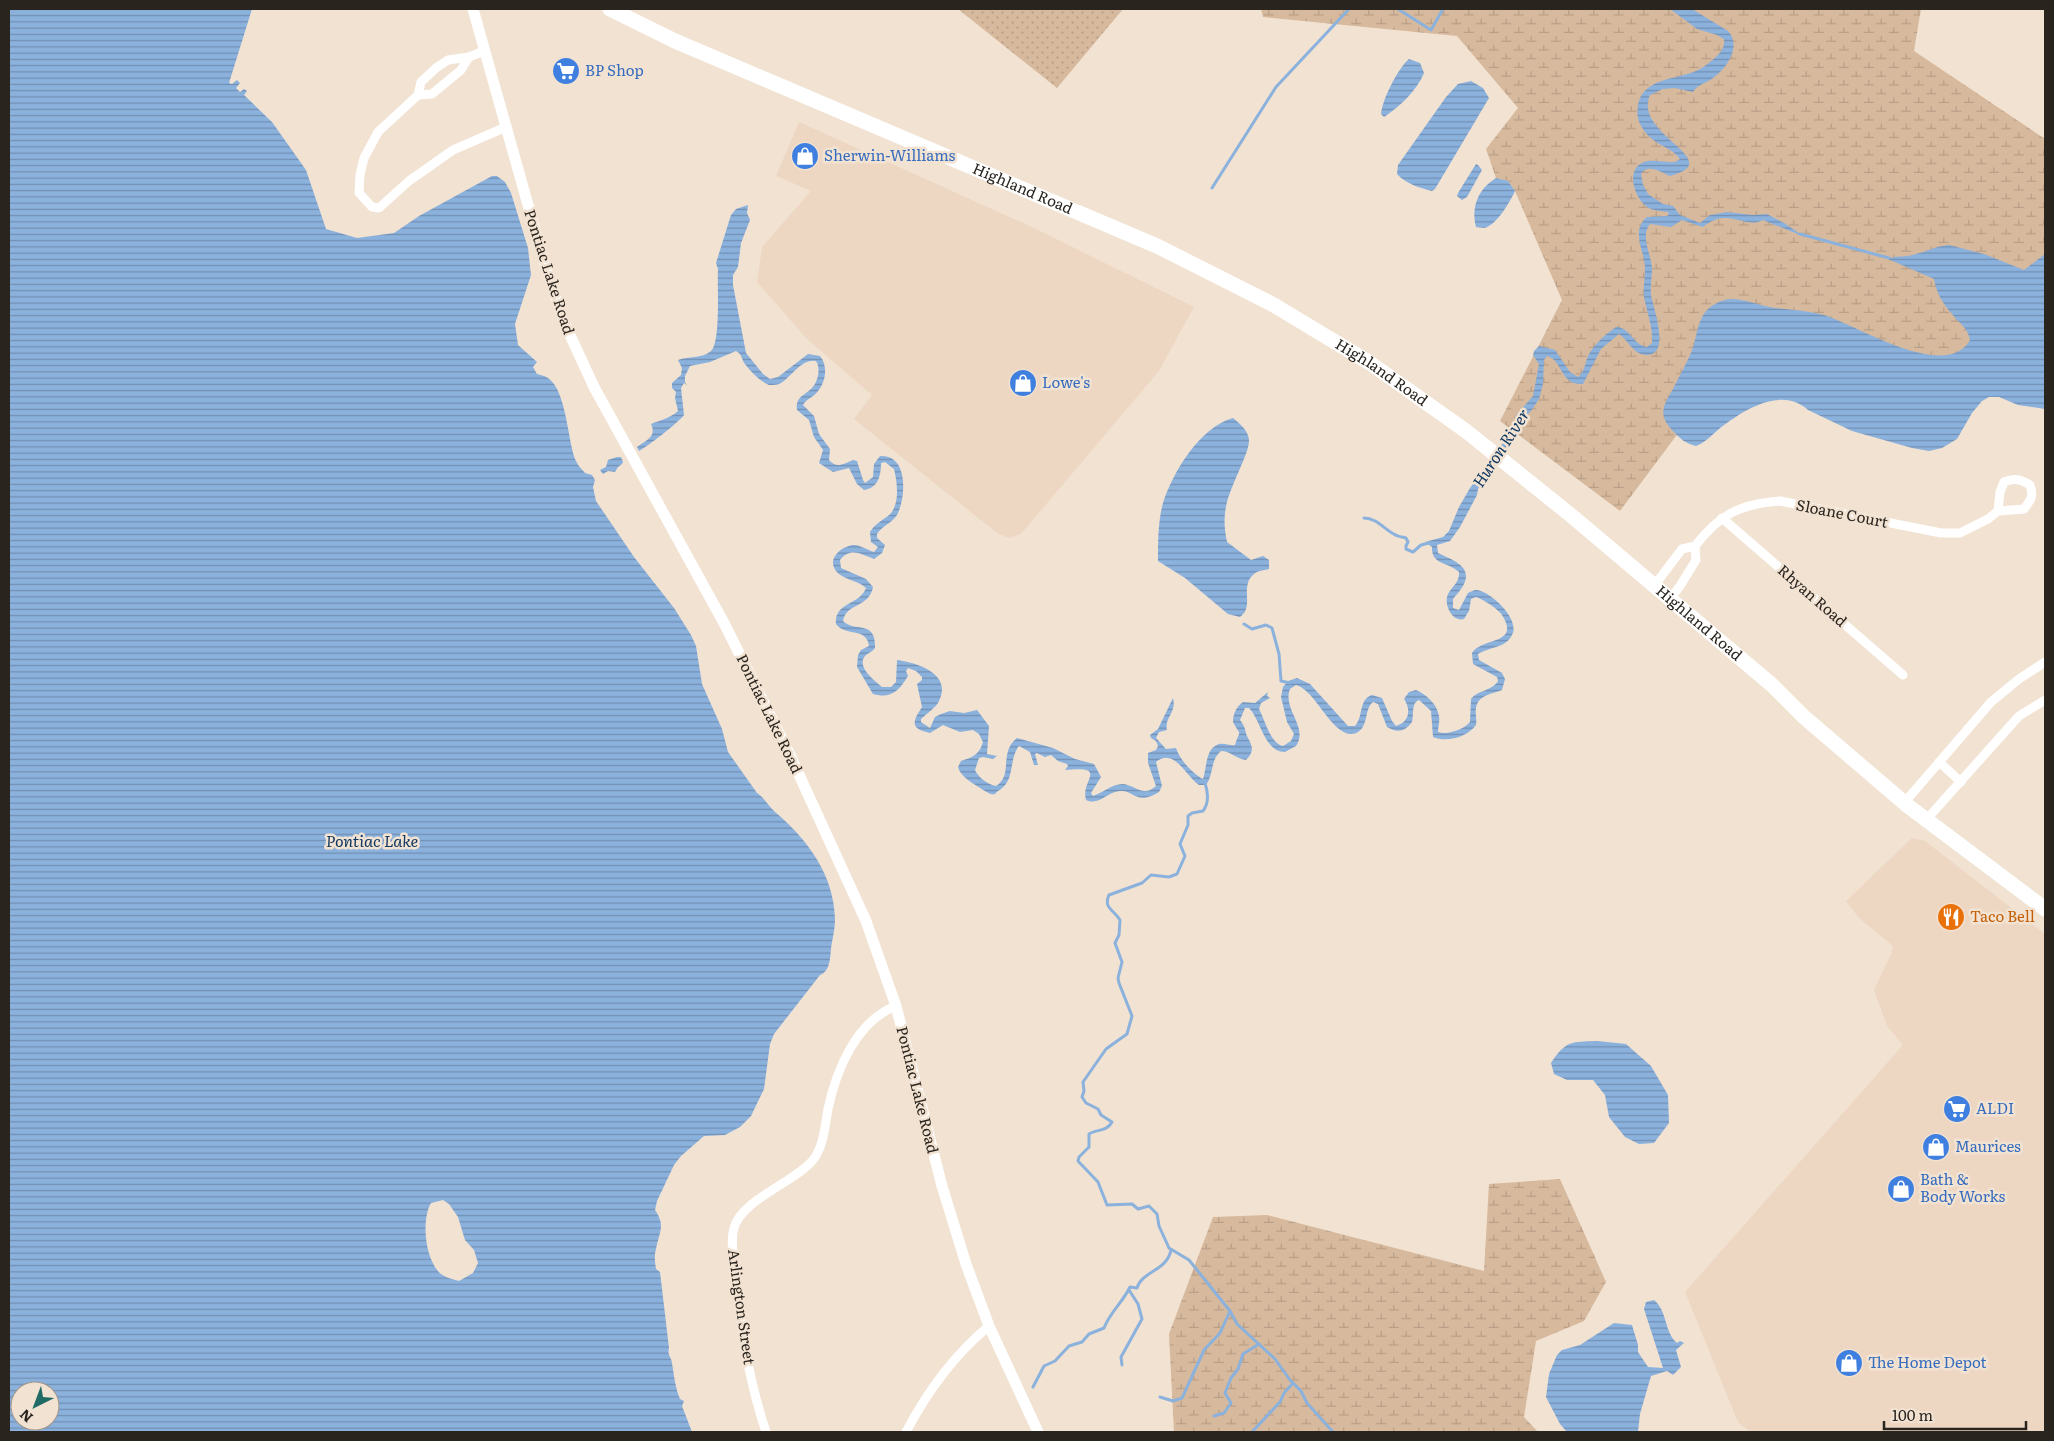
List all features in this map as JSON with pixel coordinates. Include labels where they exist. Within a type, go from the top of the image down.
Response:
[{"type":"highway","name":"Highland Road","points":[[610,9],[675,41],[1148,242],[1216,274],[1272,304],[1346,348],[1413,392],[1536,486],[1772,685],[1804,717],[1904,803],[2045,909]]},
{"type":"street","name":"Pontiac Lake Road","points":[[474,9],[558,309],[574,348],[720,616],[786,748],[866,921],[896,1006],[950,1213],[989,1326],[1038,1432]]},
{"type":"street","points":[[484,50],[469,57],[448,60],[422,82],[418,95],[378,132],[364,158],[360,175],[359,193],[372,207],[379,208],[409,181],[453,150],[506,127]]},
{"type":"street","points":[[418,95],[432,94],[462,70],[469,57]]},
{"type":"street","name":"Sloane Court","points":[[1654,586],[1682,550],[1695,546],[1708,530],[1722,518],[1755,503],[1780,501],[1941,533],[1960,533],[1988,519],[1998,511],[2024,508],[2031,500],[2033,493],[2030,485],[2023,480],[2012,478],[2004,482],[2000,492],[1998,511]]},
{"type":"street","name":"Rhyan Road","points":[[1722,518],[1903,675]]},
{"type":"street","name":"Sloane Court","points":[[1670,599],[1696,560],[1695,546]]},
{"type":"street","points":[[1904,803],[1991,702],[2045,662]]},
{"type":"street","points":[[1926,820],[2018,716],[2045,700]]},
{"type":"street","points":[[1940,762],[1961,782]]},
{"type":"street","name":"Arlington Street","points":[[766,1432],[752,1384],[739,1313],[732,1243],[734,1227],[742,1213],[765,1195],[788,1181],[813,1160],[822,1143],[836,1079],[844,1058],[878,1015],[896,1006]]},
{"type":"street","points":[[906,1432],[928,1395],[953,1361],[968,1344],[989,1326]]},
{"type":"shaded area","points":[[799,122],[1032,227],[1194,307],[1159,371],[1021,534],[1009,538],[997,533],[854,419],[872,395],[807,339],[757,282],[762,247],[811,191],[776,176]]},
{"type":"shaded area","points":[[1912,838],[1925,841],[2045,934],[2045,1432],[1750,1432],[1738,1422],[1685,1292],[1903,1045],[1887,1026],[1874,990],[1893,946],[1859,918],[1846,901]]},
{"type":"green space","points":[[958,9],[1123,9],[1057,88]]},
{"type":"green space","points":[[1261,9],[1921,9],[1914,51],[2045,139],[2045,312],[1935,375],[1749,318],[1685,424],[1620,511],[1500,421],[1562,300],[1515,191],[1508,181],[1496,178],[1486,149],[1518,108],[1457,36],[1263,17]]},
{"type":"green space","points":[[1560,1179],[1606,1282],[1584,1321],[1536,1341],[1524,1417],[1538,1432],[1174,1432],[1169,1334],[1213,1217],[1267,1215],[1484,1271],[1489,1184]]},
{"type":"water","name":"Pontiac Lake","points":[[9,9],[252,9],[229,83],[232,84],[237,80],[240,83],[236,88],[240,92],[244,89],[247,91],[244,95],[272,122],[306,170],[326,229],[357,238],[394,233],[419,216],[492,176],[497,176],[505,182],[511,193],[528,248],[531,275],[515,324],[518,345],[537,362],[533,367],[537,374],[552,381],[557,390],[562,401],[576,461],[585,473],[592,475],[595,480],[593,487],[596,501],[634,557],[674,608],[691,635],[696,646],[702,684],[722,729],[728,752],[757,793],[798,834],[808,847],[824,873],[833,903],[835,927],[828,968],[820,975],[774,1034],[770,1044],[764,1089],[751,1116],[740,1127],[725,1135],[704,1136],[681,1156],[674,1165],[657,1201],[655,1210],[661,1225],[655,1261],[656,1269],[660,1272],[668,1352],[672,1361],[677,1390],[680,1399],[684,1401],[682,1406],[692,1432],[9,1432]],"holes":[[[443,1200],[449,1204],[458,1217],[465,1240],[474,1250],[478,1263],[473,1273],[459,1281],[441,1274],[436,1268],[431,1260],[426,1240],[426,1219],[431,1203]]]},
{"type":"water","name":"Huron River","points":[[1670,9],[1692,9],[1728,31],[1734,43],[1731,56],[1723,69],[1713,78],[1697,87],[1693,92],[1675,88],[1663,89],[1650,95],[1648,109],[1654,122],[1685,154],[1689,162],[1685,170],[1670,176],[1654,169],[1644,171],[1641,174],[1643,185],[1648,194],[1663,204],[1673,206],[1680,215],[1700,223],[1710,215],[1727,212],[1753,215],[1767,214],[1805,237],[1763,220],[1749,222],[1721,218],[1703,227],[1682,220],[1671,227],[1650,224],[1647,229],[1646,240],[1652,268],[1651,295],[1659,332],[1657,350],[1651,355],[1641,354],[1634,350],[1619,334],[1601,349],[1583,384],[1576,384],[1570,381],[1552,358],[1547,356],[1544,360],[1543,384],[1539,399],[1531,411],[1523,418],[1519,433],[1478,489],[1477,495],[1460,527],[1450,541],[1437,545],[1438,553],[1455,561],[1466,573],[1463,586],[1453,599],[1453,608],[1459,610],[1468,593],[1475,590],[1482,591],[1502,606],[1512,621],[1514,628],[1512,635],[1502,645],[1478,654],[1479,660],[1502,673],[1505,679],[1502,690],[1480,700],[1476,708],[1476,725],[1462,736],[1450,739],[1433,737],[1431,711],[1419,700],[1416,701],[1414,706],[1412,722],[1404,730],[1397,731],[1387,727],[1378,704],[1373,702],[1368,709],[1364,725],[1358,732],[1350,734],[1342,731],[1334,724],[1311,696],[1304,689],[1296,685],[1290,689],[1288,696],[1289,704],[1298,725],[1299,739],[1296,746],[1285,752],[1278,751],[1272,747],[1253,713],[1249,708],[1245,708],[1240,720],[1251,744],[1250,754],[1246,760],[1221,751],[1215,759],[1206,785],[1199,785],[1174,760],[1162,758],[1156,762],[1162,786],[1159,792],[1141,798],[1125,791],[1120,791],[1099,800],[1086,800],[1085,793],[1090,772],[1079,769],[1065,770],[1068,766],[1067,764],[1058,761],[1051,755],[1045,757],[1037,753],[1035,754],[1038,765],[1034,765],[1030,752],[1019,746],[1010,776],[1004,787],[995,794],[989,793],[966,778],[958,767],[961,761],[972,757],[980,750],[983,742],[979,734],[973,730],[960,732],[943,725],[930,733],[916,727],[916,716],[922,707],[917,684],[922,680],[922,677],[916,671],[908,668],[906,671],[908,676],[898,690],[885,695],[873,694],[857,667],[858,655],[861,650],[869,646],[867,640],[864,636],[840,628],[836,624],[836,617],[839,611],[863,594],[866,588],[839,574],[833,566],[834,557],[846,547],[855,545],[874,552],[878,547],[871,542],[870,532],[892,512],[895,506],[897,487],[894,469],[885,462],[881,463],[876,484],[864,490],[857,484],[849,468],[833,472],[819,463],[823,450],[814,437],[809,420],[797,410],[799,399],[816,382],[819,371],[816,361],[806,362],[777,385],[769,385],[756,376],[736,351],[710,362],[690,366],[685,376],[687,385],[684,383],[681,388],[684,415],[643,449],[639,451],[637,447],[652,435],[651,424],[668,418],[678,411],[675,398],[676,392],[672,388],[672,383],[681,375],[682,368],[678,360],[707,354],[714,346],[718,312],[718,269],[716,263],[731,215],[736,209],[748,205],[747,213],[750,220],[741,243],[738,267],[733,275],[733,285],[746,353],[763,374],[770,379],[778,377],[808,354],[820,356],[825,369],[823,383],[816,393],[803,405],[814,416],[819,434],[830,449],[829,460],[837,465],[853,460],[857,461],[865,483],[873,477],[874,464],[880,456],[889,457],[896,462],[903,478],[902,498],[897,515],[877,534],[877,538],[885,545],[882,553],[874,559],[852,553],[840,560],[841,568],[866,579],[873,587],[867,599],[848,611],[843,621],[853,626],[864,628],[872,633],[875,648],[865,656],[863,665],[882,687],[891,687],[896,682],[897,660],[923,667],[938,677],[942,693],[938,703],[921,719],[921,722],[930,728],[935,717],[941,714],[950,711],[964,713],[977,710],[989,726],[987,754],[997,756],[993,759],[979,758],[975,770],[984,780],[996,786],[1001,781],[1006,770],[1008,750],[1017,738],[1053,748],[1075,759],[1094,764],[1101,777],[1091,793],[1093,796],[1119,784],[1147,791],[1156,786],[1148,763],[1148,753],[1156,750],[1158,746],[1150,735],[1158,729],[1173,698],[1174,703],[1167,722],[1167,730],[1159,732],[1156,738],[1166,749],[1176,748],[1187,766],[1203,779],[1207,759],[1214,746],[1219,744],[1235,745],[1239,733],[1233,722],[1234,716],[1237,708],[1243,702],[1255,703],[1268,692],[1267,696],[1270,698],[1261,703],[1259,709],[1268,730],[1278,744],[1283,746],[1291,741],[1294,734],[1287,722],[1281,697],[1283,687],[1288,681],[1297,678],[1310,684],[1348,726],[1355,726],[1363,704],[1372,695],[1382,698],[1396,726],[1401,724],[1408,715],[1408,707],[1404,699],[1409,692],[1416,690],[1428,697],[1434,704],[1439,718],[1438,732],[1446,733],[1459,729],[1470,722],[1471,699],[1492,687],[1498,681],[1497,677],[1473,664],[1472,653],[1477,648],[1503,636],[1507,631],[1507,625],[1497,610],[1476,597],[1471,599],[1469,611],[1464,619],[1453,616],[1447,605],[1447,597],[1458,580],[1459,572],[1437,560],[1432,553],[1432,547],[1425,542],[1443,537],[1449,531],[1459,507],[1470,488],[1513,429],[1517,414],[1533,396],[1539,364],[1533,355],[1539,346],[1555,350],[1570,372],[1578,377],[1583,371],[1588,356],[1594,347],[1616,327],[1625,330],[1642,346],[1647,347],[1652,343],[1651,326],[1644,297],[1645,269],[1639,235],[1642,223],[1647,217],[1667,216],[1669,214],[1668,212],[1651,209],[1644,204],[1636,192],[1633,178],[1634,171],[1644,162],[1675,162],[1680,159],[1671,150],[1650,137],[1645,131],[1638,119],[1638,105],[1641,96],[1654,84],[1701,69],[1717,56],[1724,46],[1724,39],[1697,29]]},
{"type":"water","points":[[1409,59],[1420,63],[1424,73],[1421,80],[1407,98],[1384,117],[1381,114],[1387,93],[1400,69]]},
{"type":"water","points":[[1471,81],[1483,88],[1489,98],[1435,189],[1432,191],[1427,190],[1404,180],[1397,174],[1398,165],[1446,97],[1458,84]]},
{"type":"water","points":[[1476,164],[1482,170],[1467,197],[1462,200],[1457,196],[1458,193]]},
{"type":"water","points":[[1496,178],[1508,181],[1515,191],[1506,207],[1493,223],[1484,228],[1476,227],[1474,212],[1477,199],[1485,187]]},
{"type":"water","points":[[1949,245],[1984,254],[2024,270],[2045,254],[2045,409],[2018,405],[1999,397],[1989,397],[1982,401],[1972,413],[1957,439],[1942,448],[1929,451],[1852,431],[1808,410],[1798,403],[1787,400],[1765,402],[1743,412],[1696,446],[1676,435],[1665,421],[1664,406],[1690,355],[1703,315],[1709,308],[1725,300],[1742,300],[1769,307],[1824,315],[1877,338],[1921,353],[1941,356],[1958,352],[1970,340],[1969,336],[1943,302],[1936,289],[1934,279],[1888,259]]},
{"type":"water","points":[[1233,418],[1245,430],[1249,440],[1225,511],[1227,542],[1251,560],[1263,556],[1269,560],[1269,569],[1255,573],[1250,579],[1246,608],[1240,617],[1228,614],[1185,578],[1158,561],[1161,510],[1174,478],[1189,452],[1199,441],[1221,423]]},
{"type":"water","points":[[621,457],[622,464],[615,472],[608,471],[603,474],[600,470],[606,467],[608,460]]},
{"type":"water","points":[[1597,1041],[1626,1044],[1651,1066],[1668,1095],[1669,1123],[1654,1143],[1639,1144],[1625,1137],[1609,1117],[1605,1095],[1593,1080],[1567,1080],[1554,1074],[1551,1063],[1556,1055],[1566,1046],[1575,1042]]},
{"type":"water","points":[[1654,1300],[1662,1310],[1673,1338],[1677,1343],[1680,1341],[1684,1343],[1676,1350],[1681,1367],[1673,1375],[1667,1371],[1651,1376],[1640,1414],[1638,1432],[1567,1432],[1560,1424],[1546,1397],[1549,1374],[1557,1355],[1562,1350],[1580,1345],[1614,1323],[1632,1325],[1638,1345],[1638,1352],[1648,1367],[1663,1368],[1644,1309],[1646,1302]]},
{"type":"waterway","points":[[1212,188],[1276,87],[1349,9]]},
{"type":"waterway","points":[[1398,9],[1431,30],[1443,9]]},
{"type":"waterway","points":[[1800,234],[1889,258]]},
{"type":"waterway","points":[[1364,518],[1374,520],[1394,534],[1406,538],[1408,542],[1406,549],[1413,552],[1421,545],[1429,543]]},
{"type":"waterway","points":[[1244,624],[1252,629],[1266,625],[1272,628],[1279,654],[1281,681],[1290,683]]},
{"type":"waterway","points":[[1205,783],[1206,805],[1203,811],[1192,813],[1188,816],[1188,825],[1180,844],[1185,856],[1177,874],[1169,877],[1151,875],[1142,883],[1109,895],[1108,906],[1120,920],[1119,935],[1115,943],[1122,962],[1118,978],[1132,1016],[1127,1034],[1106,1049],[1083,1082],[1084,1091],[1082,1097],[1086,1103],[1098,1109],[1101,1115],[1112,1122],[1104,1129],[1089,1134],[1089,1147],[1079,1157],[1078,1161],[1098,1182],[1107,1205],[1132,1204],[1138,1209],[1149,1206],[1157,1214],[1159,1226],[1169,1248],[1189,1260],[1230,1311],[1237,1324],[1275,1359],[1290,1380],[1301,1391],[1307,1403],[1333,1432]]},
{"type":"waterway","points":[[1033,1387],[1044,1366],[1055,1361],[1069,1346],[1082,1342],[1089,1334],[1104,1328],[1130,1287],[1137,1288],[1144,1278],[1165,1262],[1171,1250]]},
{"type":"waterway","points":[[1122,1365],[1121,1357],[1142,1319],[1138,1304],[1129,1290]]},
{"type":"waterway","points":[[1160,1397],[1173,1401],[1182,1398],[1204,1350],[1220,1333],[1230,1311]]},
{"type":"waterway","points":[[1214,1416],[1224,1413],[1231,1403],[1225,1393],[1231,1378],[1238,1369],[1243,1354],[1259,1344]]},
{"type":"waterway","points":[[1252,1432],[1280,1402],[1284,1393],[1293,1383]]},
{"type":"place","name":"BP Shop","points":[[566,71]]},
{"type":"place","name":"Sherwin-Williams","points":[[805,156]]},
{"type":"place","name":"Lowe's","points":[[1023,383]]},
{"type":"place","name":"Taco Bell","points":[[1951,917]]},
{"type":"place","name":"ALDI","points":[[1957,1109]]},
{"type":"place","name":"Maurices","points":[[1936,1147]]},
{"type":"place","name":"Bath & Body Works","points":[[1901,1189]]},
{"type":"place","name":"The Home Depot","points":[[1849,1363]]}]
